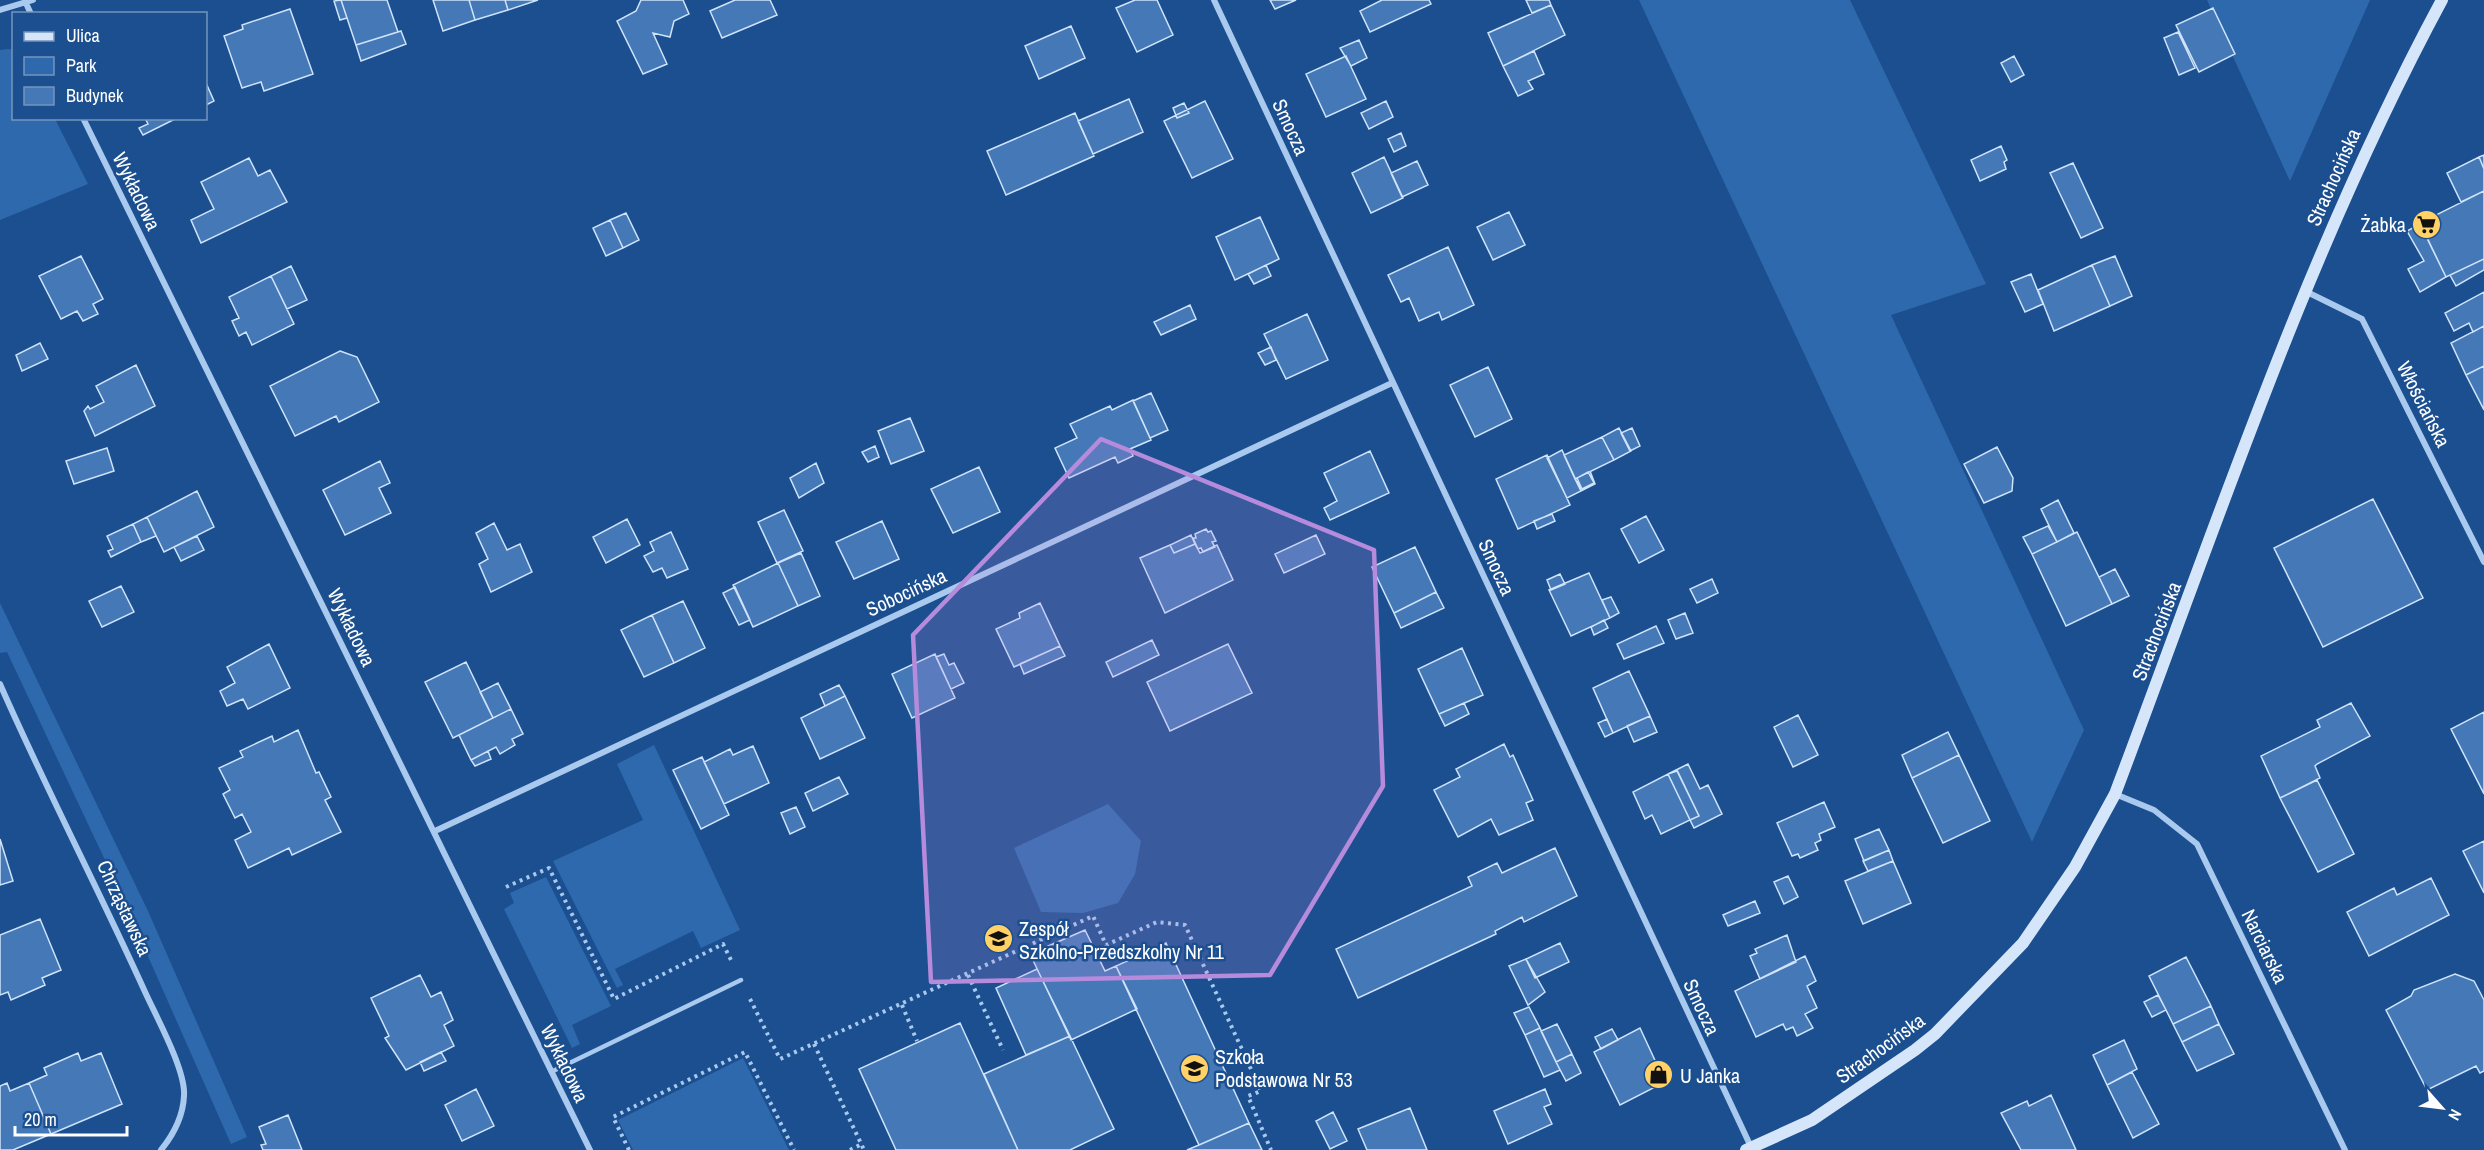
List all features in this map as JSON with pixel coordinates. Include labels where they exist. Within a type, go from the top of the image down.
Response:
[{"type":"main road","name":"Strachocińska","points":[[1749,1149],[1812,1120],[1935,1034],[2023,943],[2075,867],[2115,794],[2304,291],[2383,113],[2442,0]]},
{"type":"street","name":"Smocza","points":[[1214,0],[1749,1149]]},
{"type":"street","points":[[0,10],[28,1]]},
{"type":"street","name":"Wykładowa","points":[[84,120],[590,1150]]},
{"type":"street","name":"Włościańska","points":[[2304,291],[2362,320],[2484,562]]},
{"type":"street","name":"Sobocińska","points":[[435,831],[1392,383]]},
{"type":"street","name":"Chrząstawska","points":[[0,684],[35,763],[95,881],[173,1054],[184,1095],[175,1132],[161,1150]]},
{"type":"street","name":"Narciarska","points":[[2115,794],[2154,810],[2197,844],[2345,1150]]},
{"type":"lane","points":[[551,1072],[741,980]]},
{"type":"path","points":[[506,887],[549,868],[614,999],[723,944],[780,1059],[1093,916],[1106,945],[1157,921],[1185,925],[1262,1091],[1248,1096],[1270,1150]]},
{"type":"path","points":[[968,975],[1003,1050]]},
{"type":"path","points":[[902,1005],[917,1041]]},
{"type":"path","points":[[814,1044],[864,1150]]},
{"type":"path","points":[[629,1150],[613,1117],[745,1052],[794,1150]]},
{"type":"path","points":[[850,1150],[862,1144]]},
{"type":"highlighted area","points":[[1101,439],[1374,550],[1383,786],[1270,975],[931,982],[913,635]]},
{"type":"green space","points":[[1639,0],[1850,0],[1986,284],[1891,315],[2084,730],[2032,842]]},
{"type":"green space","points":[[2207,0],[2370,0],[2290,181]]},
{"type":"green space","points":[[0,50],[12,50],[12,120],[56,120],[88,184],[0,220]]},
{"type":"green space","points":[[0,603],[148,911],[247,1137],[231,1144],[112,875],[7,652],[0,653]]},
{"type":"green space","points":[[654,745],[740,930],[701,948],[693,931],[615,969],[623,985],[617,988],[553,861],[643,820],[617,764]]},
{"type":"green space","points":[[1108,804],[1141,841],[1135,874],[1118,903],[1083,913],[1041,912],[1014,848]]},
{"type":"green space","points":[[546,877],[611,1006],[572,1025],[580,1044],[572,1048],[504,909],[514,903],[510,893]]},
{"type":"green space","points":[[743,1058],[789,1150],[633,1150],[618,1120]]},
{"type":"building","points":[[341,0],[387,0],[398,32],[356,45]]},
{"type":"building","points":[[341,0],[347,18],[340,20],[334,1]]},
{"type":"building","points":[[433,0],[469,0],[475,20],[443,31]]},
{"type":"building","points":[[469,0],[505,0],[508,10],[475,20]]},
{"type":"building","points":[[505,0],[538,0],[508,10]]},
{"type":"building","points":[[641,0],[683,0],[689,14],[674,21],[670,37],[653,33],[667,64],[643,74],[617,21],[636,11]]},
{"type":"building","points":[[735,0],[770,0],[777,15],[722,38],[710,11]]},
{"type":"building","points":[[1135,0],[1157,0],[1173,35],[1137,52],[1116,8]]},
{"type":"building","points":[[1270,0],[1296,0],[1275,9]]},
{"type":"building","points":[[1382,0],[1429,0],[1431,4],[1370,32],[1360,11]]},
{"type":"building","points":[[1526,0],[1549,0],[1551,5],[1532,13]]},
{"type":"building","points":[[1551,5],[1565,35],[1503,66],[1488,33]]},
{"type":"building","points":[[2213,8],[2235,54],[2199,72],[2176,25]]},
{"type":"building","points":[[290,9],[313,74],[264,91],[261,82],[242,88],[224,36],[243,29],[242,25]]},
{"type":"building","points":[[1071,26],[1085,58],[1039,79],[1025,46]]},
{"type":"building","points":[[401,31],[406,44],[361,61],[356,45]]},
{"type":"building","points":[[2178,32],[2195,68],[2179,75],[2164,38]]},
{"type":"building","points":[[1359,40],[1367,58],[1351,66],[1340,48]]},
{"type":"building","points":[[1534,51],[1544,74],[1528,81],[1533,89],[1518,96],[1503,66]]},
{"type":"building","points":[[1346,56],[1366,99],[1326,117],[1306,74]]},
{"type":"building","points":[[2014,56],[2024,75],[2011,82],[2001,63]]},
{"type":"building","points":[[207,85],[214,101],[207,104]]},
{"type":"building","points":[[1129,99],[1143,132],[1093,154],[1078,121]]},
{"type":"building","points":[[1205,101],[1233,159],[1192,178],[1164,121]]},
{"type":"building","points":[[1386,101],[1393,117],[1369,129],[1361,113]]},
{"type":"building","points":[[1184,103],[1189,113],[1177,118],[1173,108]]},
{"type":"building","points":[[1075,113],[1094,156],[1006,195],[987,151]]},
{"type":"building","points":[[146,120],[173,120],[143,135],[139,128],[148,124]]},
{"type":"building","points":[[1401,133],[1406,146],[1394,152],[1388,139]]},
{"type":"building","points":[[2001,146],[2007,160],[2004,162],[2006,169],[1980,181],[1971,160]]},
{"type":"building","points":[[2484,155],[2484,169],[2479,157]]},
{"type":"building","points":[[1384,157],[1403,198],[1371,213],[1352,173]]},
{"type":"building","points":[[2479,157],[2484,169],[2484,191],[2461,202],[2447,173]]},
{"type":"building","points":[[249,158],[258,176],[270,170],[287,202],[201,243],[191,220],[214,209],[201,182]]},
{"type":"building","points":[[1417,161],[1428,185],[1402,197],[1391,173]]},
{"type":"building","points":[[2073,163],[2103,228],[2081,238],[2050,173]]},
{"type":"building","points":[[2484,191],[2484,259],[2446,277],[2420,223]]},
{"type":"building","points":[[1509,212],[1525,245],[1493,260],[1477,227]]},
{"type":"building","points":[[626,213],[639,240],[623,248],[610,220]]},
{"type":"building","points":[[1260,217],[1279,259],[1235,280],[1216,237]]},
{"type":"building","points":[[610,220],[623,248],[606,256],[593,228]]},
{"type":"building","points":[[2420,224],[2446,277],[2420,292],[2408,269],[2424,261],[2407,231]]},
{"type":"building","points":[[1448,247],[1474,305],[1442,320],[1439,312],[1419,321],[1409,298],[1401,302],[1388,275]]},
{"type":"building","points":[[81,256],[103,299],[93,304],[98,314],[83,321],[77,311],[61,319],[39,276]]},
{"type":"building","points":[[2115,256],[2132,296],[2110,306],[2092,265]]},
{"type":"building","points":[[2484,259],[2484,270],[2456,286],[2450,275]]},
{"type":"building","points":[[1266,265],[1271,276],[1254,284],[1248,274]]},
{"type":"building","points":[[2092,265],[2110,306],[2054,331],[2038,290]]},
{"type":"building","points":[[291,266],[307,300],[287,309],[271,276]]},
{"type":"building","points":[[2031,274],[2043,304],[2025,312],[2011,282]]},
{"type":"building","points":[[271,276],[294,324],[252,345],[246,332],[239,336],[232,321],[239,318],[229,297]]},
{"type":"building","points":[[2484,292],[2484,326],[2473,332],[2469,323],[2454,331],[2445,313]]},
{"type":"building","points":[[1190,305],[1196,319],[1161,335],[1154,322]]},
{"type":"building","points":[[1307,314],[1328,360],[1286,379],[1264,334]]},
{"type":"building","points":[[2484,326],[2484,366],[2466,375],[2451,343]]},
{"type":"building","points":[[40,343],[48,359],[22,371],[16,355]]},
{"type":"building","points":[[1271,347],[1276,360],[1265,365],[1258,353]]},
{"type":"building","points":[[340,351],[357,357],[379,402],[339,422],[336,416],[295,436],[270,386]]},
{"type":"building","points":[[136,365],[155,406],[95,436],[84,411],[88,406],[90,409],[104,402],[96,386]]},
{"type":"building","points":[[2484,366],[2484,410],[2466,375]]},
{"type":"building","points":[[1488,367],[1512,419],[1475,437],[1450,385]]},
{"type":"building","points":[[1151,393],[1168,430],[1150,438],[1133,401]]},
{"type":"building","points":[[1133,400],[1151,440],[1130,449],[1133,456],[1118,463],[1115,457],[1069,478],[1055,448],[1077,438],[1070,424],[1110,406],[1112,410]]},
{"type":"building","points":[[910,418],[924,451],[891,464],[878,431]]},
{"type":"building","points":[[1619,428],[1631,451],[1614,460],[1602,437]]},
{"type":"building","points":[[1632,428],[1640,446],[1630,451],[1621,433]]},
{"type":"building","points":[[1602,437],[1614,460],[1575,479],[1564,455]]},
{"type":"building","points":[[875,446],[879,457],[868,462],[862,452]]},
{"type":"building","points":[[1997,447],[2013,478],[2012,491],[1984,503],[1964,464]]},
{"type":"building","points":[[107,448],[114,471],[74,484],[66,461]]},
{"type":"building","points":[[1562,450],[1581,491],[1567,498],[1547,458]]},
{"type":"building","points":[[1370,451],[1389,493],[1330,520],[1324,508],[1337,501],[1324,473]]},
{"type":"building","points":[[1547,455],[1570,505],[1518,529],[1496,479]]},
{"type":"building","points":[[380,461],[390,483],[379,488],[391,513],[345,535],[323,490]]},
{"type":"building","points":[[816,463],[824,483],[799,498],[790,478]]},
{"type":"building","points":[[979,467],[1000,512],[953,533],[931,489]]},
{"type":"building","points":[[1590,471],[1595,484],[1581,491],[1575,479],[1582,489],[1594,483]]},
{"type":"building","points":[[1588,472],[1594,483],[1582,489],[1577,478]]},
{"type":"building","points":[[197,491],[214,527],[164,552],[147,517]]},
{"type":"building","points":[[2373,499],[2423,598],[2323,647],[2274,548]]},
{"type":"building","points":[[2058,500],[2074,533],[2057,542],[2041,509]]},
{"type":"building","points":[[784,510],[803,551],[777,563],[758,522]]},
{"type":"building","points":[[1552,514],[1555,521],[1537,529],[1534,521]]},
{"type":"building","points":[[1646,516],[1664,550],[1639,563],[1621,529]]},
{"type":"building","points":[[147,517],[156,536],[141,542],[133,524]]},
{"type":"building","points":[[627,519],[640,545],[606,563],[593,537]]},
{"type":"building","points":[[882,521],[899,559],[854,579],[836,542]]},
{"type":"building","points":[[494,523],[507,550],[520,544],[532,572],[491,592],[479,564],[488,559],[476,533]]},
{"type":"building","points":[[133,524],[141,542],[111,557],[108,551],[113,549],[107,536]]},
{"type":"building","points":[[2048,526],[2057,542],[2032,554],[2023,537]]},
{"type":"building","points":[[1206,529],[1208,532],[1211,531],[1216,541],[1212,542],[1215,547],[1203,552],[1201,548],[1198,549],[1193,538],[1196,538],[1195,534]]},
{"type":"building","points":[[671,532],[688,569],[667,578],[662,568],[653,572],[644,556],[654,551],[650,542]]},
{"type":"building","points":[[2077,532],[2112,604],[2066,626],[2032,554]]},
{"type":"building","points":[[1191,535],[1195,544],[1174,553],[1170,545]]},
{"type":"building","points":[[1316,535],[1325,554],[1284,573],[1275,554]]},
{"type":"building","points":[[197,536],[204,550],[181,561],[174,547]]},
{"type":"building","points":[[1195,544],[1200,553],[1217,545],[1233,580],[1165,613],[1140,558],[1170,545],[1174,553]]},
{"type":"building","points":[[1415,547],[1436,592],[1394,613],[1372,567]]},
{"type":"building","points":[[801,553],[820,596],[798,606],[778,563]]},
{"type":"building","points":[[778,563],[798,606],[753,627],[733,585]]},
{"type":"building","points":[[2115,569],[2129,596],[2112,604],[2099,577]]},
{"type":"building","points":[[1589,573],[1610,618],[1571,636],[1549,590]]},
{"type":"building","points":[[1560,574],[1565,584],[1551,590],[1547,580]]},
{"type":"building","points":[[1712,579],[1718,593],[1697,603],[1690,589]]},
{"type":"building","points":[[121,586],[134,612],[102,627],[89,601]]},
{"type":"building","points":[[735,587],[750,620],[739,625],[723,593]]},
{"type":"building","points":[[1436,592],[1444,608],[1401,628],[1394,613]]},
{"type":"building","points":[[1611,597],[1619,613],[1610,618],[1602,600]]},
{"type":"building","points":[[683,601],[705,648],[674,663],[652,615]]},
{"type":"building","points":[[1040,603],[1060,646],[1014,667],[996,629],[1020,618],[1019,613]]},
{"type":"building","points":[[1685,613],[1693,633],[1676,639],[1668,620]]},
{"type":"building","points":[[652,615],[674,663],[644,677],[621,630]]},
{"type":"building","points":[[1604,620],[1608,628],[1594,635],[1591,627]]},
{"type":"building","points":[[1656,626],[1664,643],[1624,659],[1617,644]]},
{"type":"building","points":[[1152,640],[1159,655],[1113,677],[1106,662]]},
{"type":"building","points":[[269,644],[290,688],[248,709],[243,699],[227,706],[220,691],[235,683],[227,667]]},
{"type":"building","points":[[1228,644],[1252,693],[1170,731],[1147,682]]},
{"type":"building","points":[[1060,646],[1065,656],[1024,674],[1020,664]]},
{"type":"building","points":[[1462,648],[1483,695],[1439,714],[1418,669]]},
{"type":"building","points":[[935,654],[955,698],[912,718],[892,674]]},
{"type":"building","points":[[944,654],[949,665],[954,663],[964,683],[951,689],[936,657]]},
{"type":"building","points":[[466,662],[493,718],[453,738],[425,682]]},
{"type":"building","points":[[1629,671],[1650,716],[1613,733],[1593,688]]},
{"type":"building","points":[[498,683],[511,709],[493,718],[480,692]]},
{"type":"building","points":[[839,685],[845,696],[825,706],[820,694]]},
{"type":"building","points":[[845,696],[865,738],[820,759],[801,718]]},
{"type":"building","points":[[1464,703],[1469,714],[1445,726],[1439,714]]},
{"type":"building","points":[[2351,703],[2370,736],[2317,764],[2315,766],[2320,778],[2280,798],[2261,756],[2320,727],[2317,720]]},
{"type":"building","points":[[511,709],[523,734],[512,739],[515,745],[500,754],[496,747],[471,760],[459,735]]},
{"type":"building","points":[[2484,712],[2484,794],[2451,729]]},
{"type":"building","points":[[1798,715],[1818,755],[1793,767],[1774,727]]},
{"type":"building","points":[[1650,716],[1657,732],[1634,742],[1627,726]]},
{"type":"building","points":[[1607,719],[1613,733],[1605,737],[1598,723]]},
{"type":"building","points":[[298,730],[316,773],[319,772],[331,797],[325,800],[341,832],[292,855],[289,848],[248,868],[235,840],[251,832],[242,814],[235,818],[223,794],[230,790],[219,768],[243,757],[240,751],[272,736],[274,742]]},
{"type":"building","points":[[1948,732],[1959,755],[1912,778],[1902,755]]},
{"type":"building","points":[[1504,744],[1510,757],[1513,755],[1533,800],[1526,803],[1533,820],[1499,835],[1491,819],[1458,837],[1434,790],[1460,777],[1456,769]]},
{"type":"building","points":[[753,746],[769,783],[724,804],[704,762],[730,749],[733,755]]},
{"type":"building","points":[[488,751],[491,759],[475,766],[471,760]]},
{"type":"building","points":[[1959,755],[1990,821],[1943,843],[1912,778]]},
{"type":"building","points":[[702,757],[729,815],[701,829],[673,770]]},
{"type":"building","points":[[1688,764],[1700,789],[1708,785],[1722,814],[1694,828],[1690,820],[1699,816],[1677,771],[1668,774]]},
{"type":"building","points":[[1677,770],[1699,816],[1690,820],[1668,774]]},
{"type":"building","points":[[1668,774],[1690,820],[1661,834],[1652,815],[1645,819],[1633,792]]},
{"type":"building","points":[[839,777],[848,794],[813,811],[805,793]]},
{"type":"building","points":[[2317,780],[2354,854],[2318,872],[2280,798]]},
{"type":"building","points":[[1824,802],[1835,827],[1819,834],[1821,840],[1815,843],[1818,850],[1800,858],[1798,854],[1792,856],[1777,823]]},
{"type":"building","points":[[796,807],[805,827],[790,834],[781,813]]},
{"type":"building","points":[[1879,829],[1889,850],[1864,861],[1855,839]]},
{"type":"building","points":[[0,839],[13,881],[0,885]]},
{"type":"building","points":[[2484,841],[2484,893],[2463,851]]},
{"type":"building","points":[[1555,848],[1577,896],[1524,922],[1522,917],[1495,931],[1496,934],[1358,998],[1336,949],[1472,886],[1468,877],[1497,863],[1502,873]]},
{"type":"building","points":[[1889,850],[1893,861],[1868,871],[1863,861]]},
{"type":"building","points":[[1893,861],[1911,903],[1863,924],[1845,881]]},
{"type":"building","points":[[1788,876],[1798,897],[1784,904],[1774,882]]},
{"type":"building","points":[[2431,878],[2449,915],[2369,956],[2347,912],[2394,888],[2397,895]]},
{"type":"building","points":[[1755,901],[1760,913],[1728,926],[1723,915]]},
{"type":"building","points":[[40,919],[61,970],[42,978],[45,985],[11,1000],[8,992],[0,995],[0,935]]},
{"type":"building","points":[[1085,930],[1105,971],[1116,966],[1137,1009],[1071,1040],[1030,954]]},
{"type":"building","points":[[1787,935],[1796,962],[1760,979],[1750,956],[1757,953],[1755,949]]},
{"type":"building","points":[[1166,943],[1249,1123],[1199,1145],[1116,966]]},
{"type":"building","points":[[1560,943],[1569,962],[1535,978],[1526,959]]},
{"type":"building","points":[[1805,956],[1816,981],[1807,986],[1817,1008],[1805,1014],[1813,1028],[1797,1036],[1793,1027],[1786,1030],[1783,1024],[1756,1037],[1735,991]]},
{"type":"building","points":[[2186,957],[2211,1006],[2173,1024],[2149,976]]},
{"type":"building","points":[[1526,959],[1545,992],[1528,1005],[1509,966]]},
{"type":"building","points":[[1037,969],[1070,1036],[1026,1055],[996,988]]},
{"type":"building","points":[[2455,974],[2474,981],[2484,1000],[2484,1071],[2480,1073],[2476,1066],[2427,1090],[2386,1010],[2411,996],[2414,990]]},
{"type":"building","points":[[420,975],[431,997],[441,992],[453,1020],[444,1025],[454,1046],[406,1070],[385,1038],[389,1036],[371,998]]},
{"type":"building","points":[[2158,995],[2166,1010],[2152,1017],[2144,1002]]},
{"type":"building","points":[[2211,1006],[2219,1024],[2182,1042],[2173,1024]]},
{"type":"building","points":[[1529,1007],[1540,1028],[1525,1035],[1514,1013]]},
{"type":"building","points":[[960,1023],[1018,1150],[896,1150],[859,1069]]},
{"type":"building","points":[[1557,1024],[1572,1054],[1556,1062],[1541,1031]]},
{"type":"building","points":[[2219,1024],[2234,1054],[2197,1071],[2182,1042]]},
{"type":"building","points":[[1540,1028],[1560,1070],[1544,1077],[1525,1035]]},
{"type":"building","points":[[1640,1028],[1665,1082],[1620,1105],[1594,1052]]},
{"type":"building","points":[[1612,1029],[1618,1040],[1601,1049],[1595,1037]]},
{"type":"building","points":[[1070,1036],[1114,1129],[1070,1150],[1018,1150],[984,1074]]},
{"type":"building","points":[[2124,1040],[2137,1069],[2107,1085],[2093,1055]]},
{"type":"building","points":[[441,1052],[446,1061],[424,1071],[420,1062]]},
{"type":"building","points":[[78,1053],[81,1061],[101,1053],[122,1104],[51,1134],[29,1083],[47,1075],[44,1068]]},
{"type":"building","points":[[1572,1054],[1581,1073],[1566,1081],[1556,1062]]},
{"type":"building","points":[[2132,1072],[2159,1124],[2133,1138],[2107,1085]]},
{"type":"building","points":[[7,1083],[10,1091],[29,1083],[51,1134],[13,1150],[0,1150],[0,1086]]},
{"type":"building","points":[[476,1089],[494,1126],[462,1141],[445,1105]]},
{"type":"building","points":[[1545,1089],[1551,1104],[1544,1107],[1552,1124],[1508,1144],[1494,1111]]},
{"type":"building","points":[[2051,1095],[2076,1150],[2021,1150],[2001,1113],[2027,1101],[2029,1106]]},
{"type":"building","points":[[1410,1108],[1427,1150],[1367,1150],[1358,1129]]},
{"type":"building","points":[[1333,1112],[1347,1141],[1330,1149],[1316,1121]]},
{"type":"building","points":[[288,1115],[302,1150],[263,1150],[261,1145],[266,1144],[259,1127]]},
{"type":"building","points":[[1249,1123],[1262,1150],[1187,1150],[1199,1145]]},
{"type":"place","name":"Żabka","points":[[2427,224]]},
{"type":"place","name":"Zespół Szkolno-Przedszkolny Nr 11","points":[[998,939]]},
{"type":"place","name":"Szkoła Podstawowa Nr 53","points":[[1194,1068]]},
{"type":"place","name":"U Janka","points":[[1659,1075]]}]
